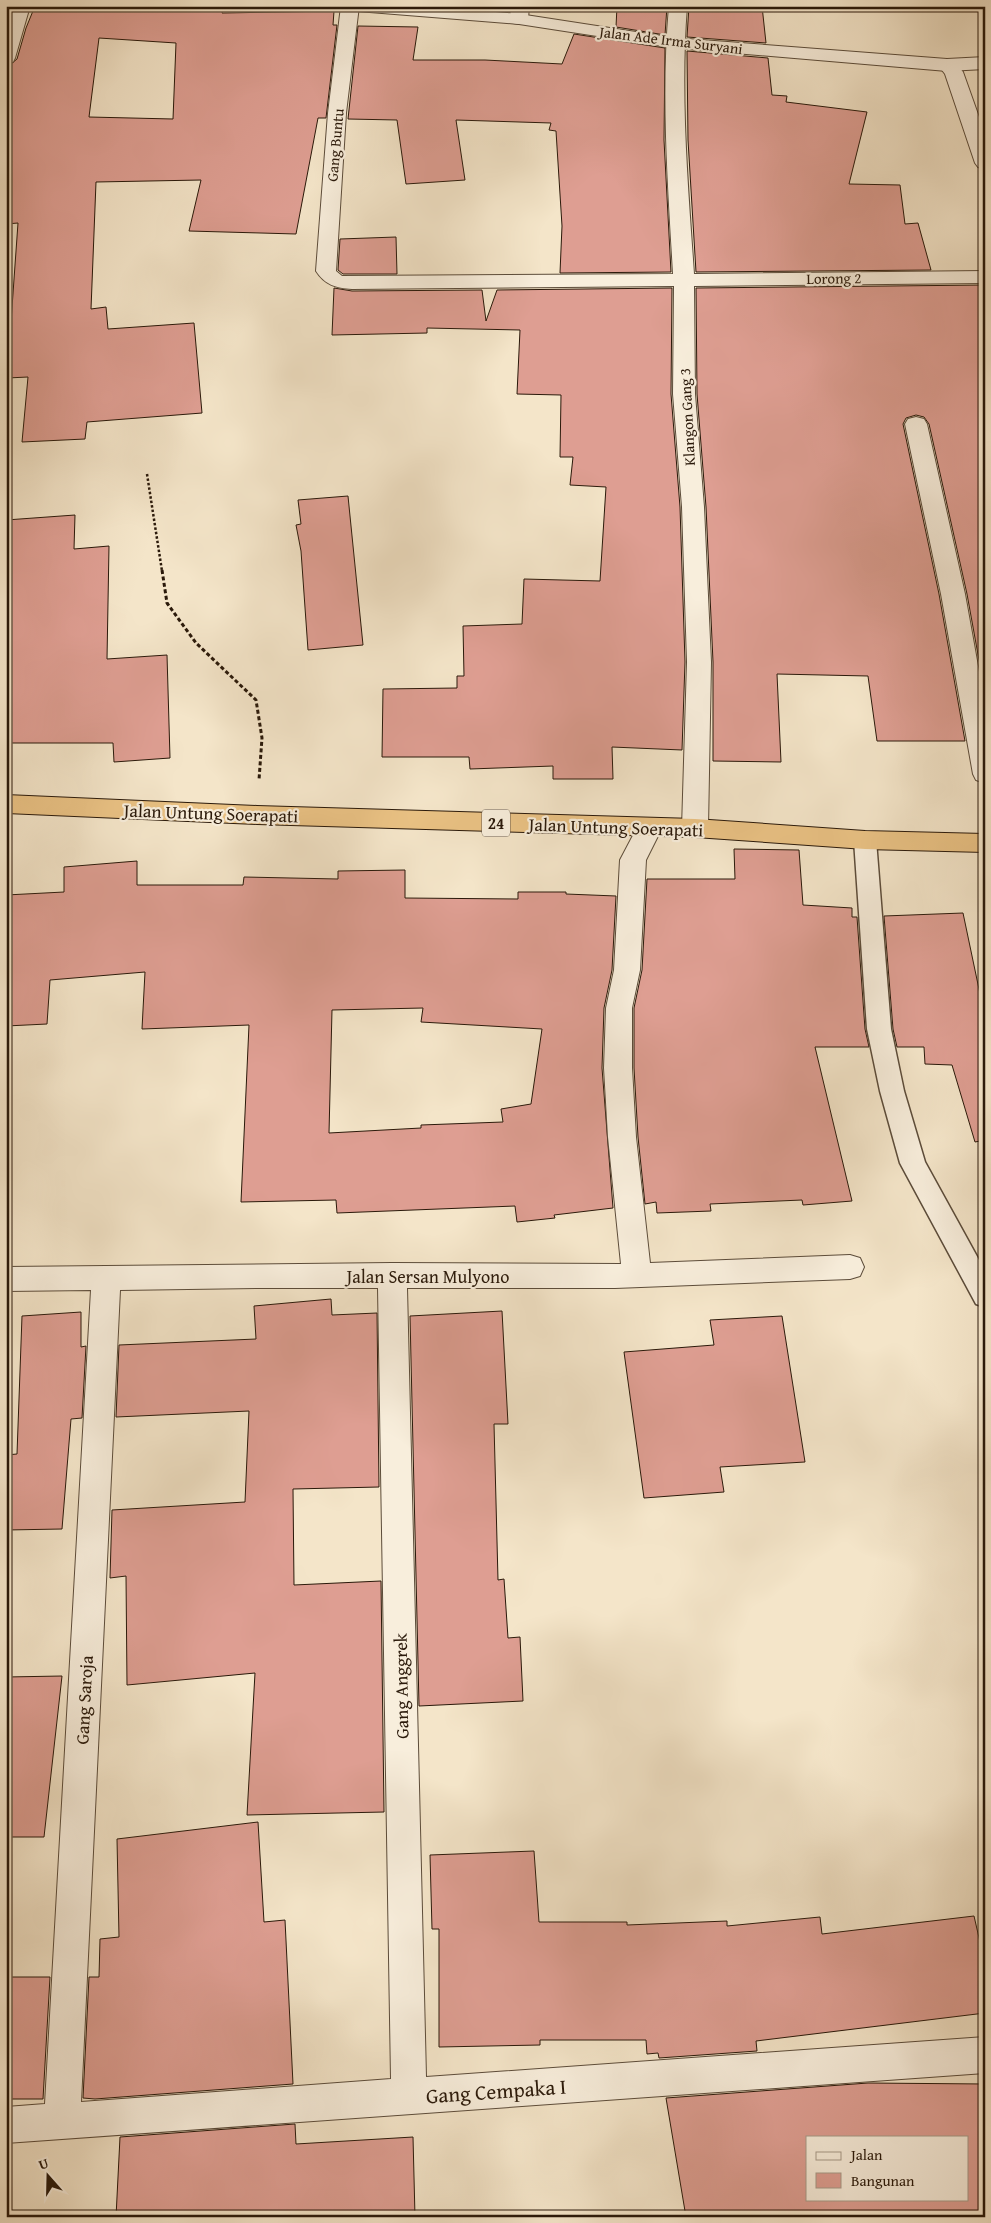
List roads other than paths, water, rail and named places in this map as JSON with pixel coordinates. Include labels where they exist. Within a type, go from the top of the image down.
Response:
[{"type":"highway","name":"Jalan Untung Soerapati","points":[[6,804],[257,815],[694,828],[865,840],[985,843]]},
{"type":"street","points":[[6,58],[22,6]]},
{"type":"street","name":"Gang Buntu","points":[[334,280],[326,270],[337,113],[350,6]]},
{"type":"street","name":"Klangon Gang 3","points":[[678,6],[674,43],[675,134],[684,280],[684,394],[693,507],[699,662],[694,828]]},
{"type":"street","name":"Jalan Ade Irma Suryani","points":[[367,7],[520,13],[674,43],[947,65],[985,63]]},
{"type":"street","points":[[947,65],[954,72],[985,163]]},
{"type":"street","name":"Lorong 2","points":[[334,280],[356,283],[985,277]]},
{"type":"street","points":[[916,424],[953,594],[985,774]]},
{"type":"street","points":[[637,1274],[622,1137],[618,1068],[619,1025],[627,970],[633,860],[649,828]]},
{"type":"street","name":"Jalan Sersan Mulyono","points":[[6,1279],[637,1274],[850,1267]]},
{"type":"street","name":"Gang Anggrek","points":[[392,1276],[409,2097]]},
{"type":"street","name":"Gang Saroja","points":[[62,2122],[106,1278]]},
{"type":"street","name":"Gang Cempaka I","points":[[6,2125],[985,2055]]},
{"type":"lane","points":[[865,840],[879,1029],[892,1090],[913,1163],[985,1296]]}]
